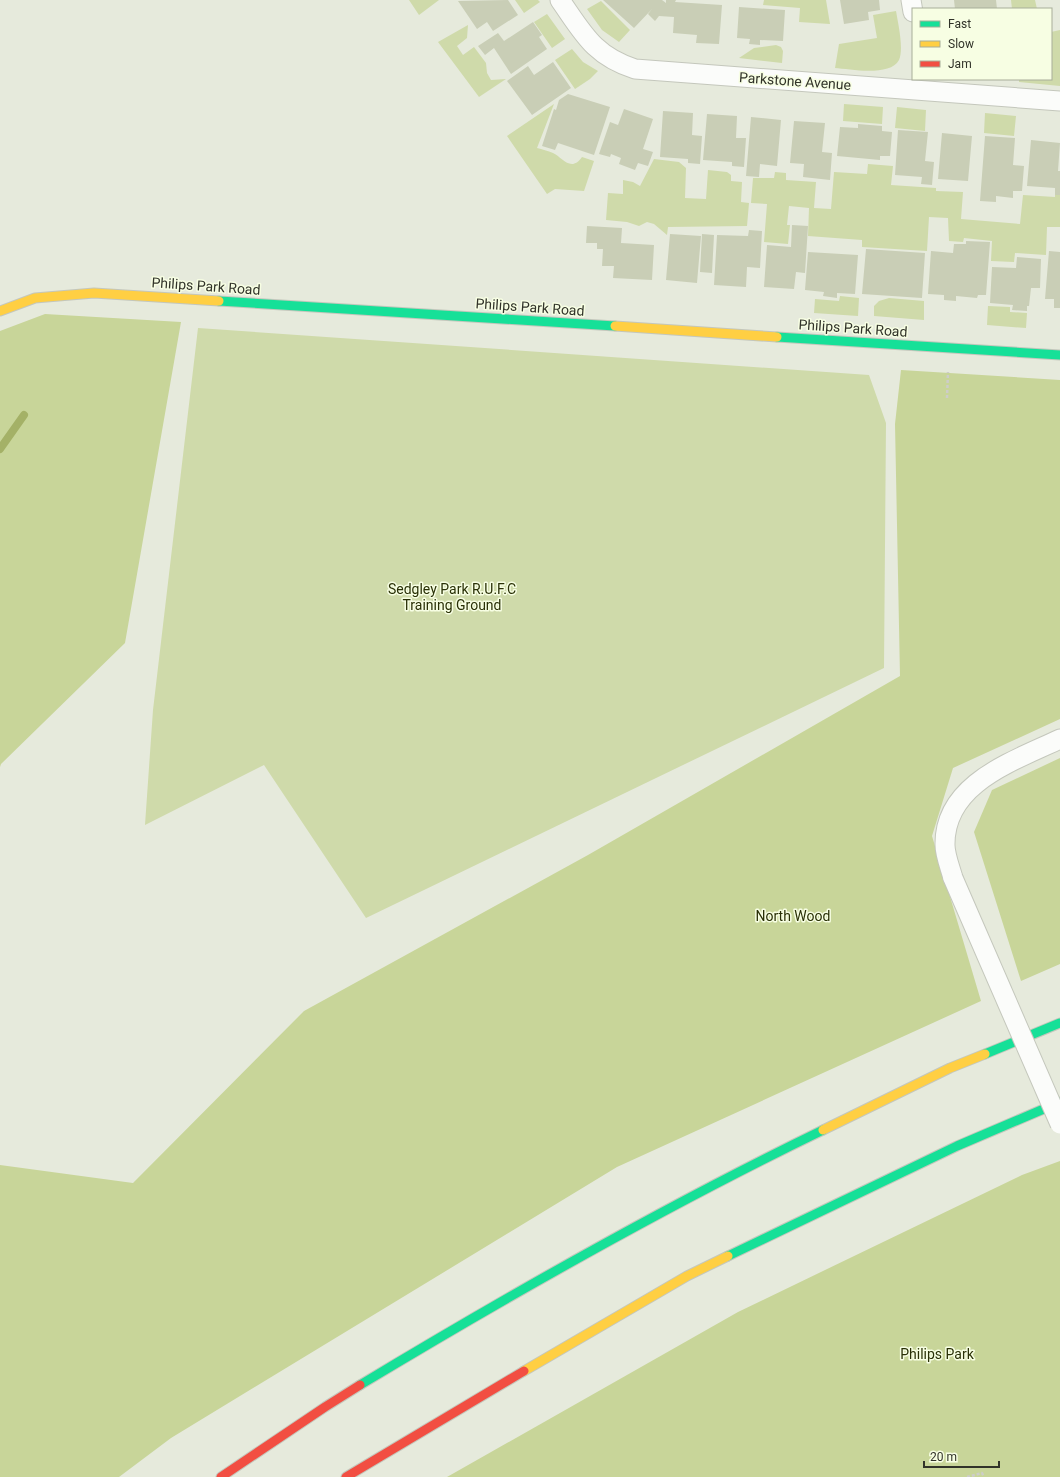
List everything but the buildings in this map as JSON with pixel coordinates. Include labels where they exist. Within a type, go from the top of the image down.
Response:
[{"type":"main road","name":"Philips Park Road","points":[[0,310],[35,298],[94,293],[1060,355]]},
{"type":"main road","points":[[221,1477],[339,1399],[468,1320],[619,1234],[772,1155],[950,1068],[1060,1023]]},
{"type":"main road","points":[[346,1477],[416,1434],[687,1276],[957,1146],[1060,1102]]},
{"type":"street","name":"Parkstone Avenue","points":[[560,0],[599,51],[610,59],[635,68],[921,84],[1060,101]]},
{"type":"street","points":[[1060,739],[990,772],[956,803],[948,819],[945,846],[953,878],[1060,1124]]},
{"type":"path","points":[[967,1477],[982,1474],[984,1477]]},
{"type":"green space","points":[[409,0],[439,0],[419,15]]},
{"type":"green space","points":[[515,0],[538,0],[540,2],[524,13]]},
{"type":"green space","points":[[764,0],[826,0],[830,24],[799,22],[800,8],[763,5]]},
{"type":"green space","points":[[1011,0],[1035,0],[1037,8],[1012,8]]},
{"type":"green space","points":[[601,1],[630,30],[619,42],[602,30],[587,9]]},
{"type":"green space","points":[[896,11],[901,49],[899,60],[894,65],[887,69],[869,71],[835,68],[839,44],[877,38],[873,15]]},
{"type":"green space","points":[[547,14],[565,39],[552,48],[534,22]]},
{"type":"green space","points":[[468,25],[467,38],[457,46],[463,55],[474,47],[486,63],[487,73],[491,80],[506,79],[479,97],[438,42]]},
{"type":"green space","points":[[1060,30],[1060,86],[1019,82],[1019,80],[1052,80],[1052,32]]},
{"type":"green space","points":[[776,45],[781,47],[783,51],[782,63],[739,58],[754,48]]},
{"type":"green space","points":[[572,49],[583,62],[598,71],[590,79],[575,89],[555,60]]},
{"type":"green space","points":[[554,104],[537,148],[553,153],[570,164],[578,162],[582,157],[594,161],[584,191],[555,189],[547,194],[507,136]]},
{"type":"green space","points":[[844,104],[883,107],[882,124],[843,121]]},
{"type":"green space","points":[[897,107],[926,110],[925,131],[895,128]]},
{"type":"green space","points":[[985,113],[1016,116],[1014,136],[984,133]]},
{"type":"green space","points":[[654,159],[679,162],[686,168],[685,198],[706,199],[708,170],[727,172],[731,175],[731,181],[742,182],[741,202],[749,203],[747,226],[668,227],[667,235],[654,224],[647,222],[639,226],[627,222],[606,220],[608,193],[623,194],[623,180],[633,182],[640,186]]},
{"type":"green space","points":[[868,164],[893,166],[891,185],[936,188],[936,191],[963,192],[961,219],[1020,224],[1023,195],[1055,197],[1055,195],[1060,195],[1060,227],[1047,227],[1046,255],[1015,253],[1014,262],[991,261],[992,241],[964,238],[963,242],[949,241],[948,218],[929,217],[927,251],[862,247],[862,240],[808,236],[809,208],[789,206],[787,225],[790,225],[788,244],[764,242],[767,204],[751,203],[753,178],[774,178],[775,172],[786,173],[786,180],[816,182],[814,208],[831,209],[834,172],[867,174]]},
{"type":"green space","points":[[840,296],[859,298],[858,316],[814,313],[815,299],[839,301]]},
{"type":"green space","points":[[889,298],[924,301],[924,320],[874,316],[874,306],[879,301]]},
{"type":"green space","points":[[988,306],[1010,307],[1010,312],[1027,313],[1026,328],[987,325]]},
{"type":"green space","points":[[45,314],[181,322],[125,643],[1,764],[0,767],[0,331]]},
{"type":"green space","name":"Sedgley Park R.U.F.C Training Ground","points":[[198,328],[869,375],[886,423],[884,668],[366,918],[264,765],[145,825],[153,710]]},
{"type":"green space","name":"North Wood","points":[[901,370],[1060,380],[1060,719],[953,768],[932,836],[981,1001],[617,1167],[171,1438],[119,1477],[0,1477],[0,1165],[133,1183],[304,1011],[588,855],[900,676],[895,424]]},
{"type":"green space","points":[[1060,758],[1060,964],[1021,981],[974,832],[992,790]]},
{"type":"green space","name":"Philips Park","points":[[1060,1161],[1060,1477],[447,1477],[738,1312],[1022,1175]]},
{"type":"waterway","points":[[0,449],[24,415]]},
{"type":"traffic: fast","points":[[219,301],[615,326]]},
{"type":"traffic: fast","points":[[777,337],[1060,355]]},
{"type":"traffic: fast","points":[[985,1054],[1060,1023]]},
{"type":"traffic: fast","points":[[728,1256],[957,1146],[1060,1102]]},
{"type":"traffic: fast","points":[[360,1385],[588,1252],[764,1159],[823,1130]]},
{"type":"traffic: slow","points":[[0,311],[35,298],[94,293],[219,301]]},
{"type":"traffic: slow","points":[[615,326],[777,337]]},
{"type":"traffic: slow","points":[[823,1130],[950,1068],[985,1054]]},
{"type":"traffic: slow","points":[[524,1371],[687,1276],[728,1256]]},
{"type":"traffic: jam","points":[[346,1477],[524,1371]]},
{"type":"traffic: jam","points":[[221,1477],[360,1385]]}]
